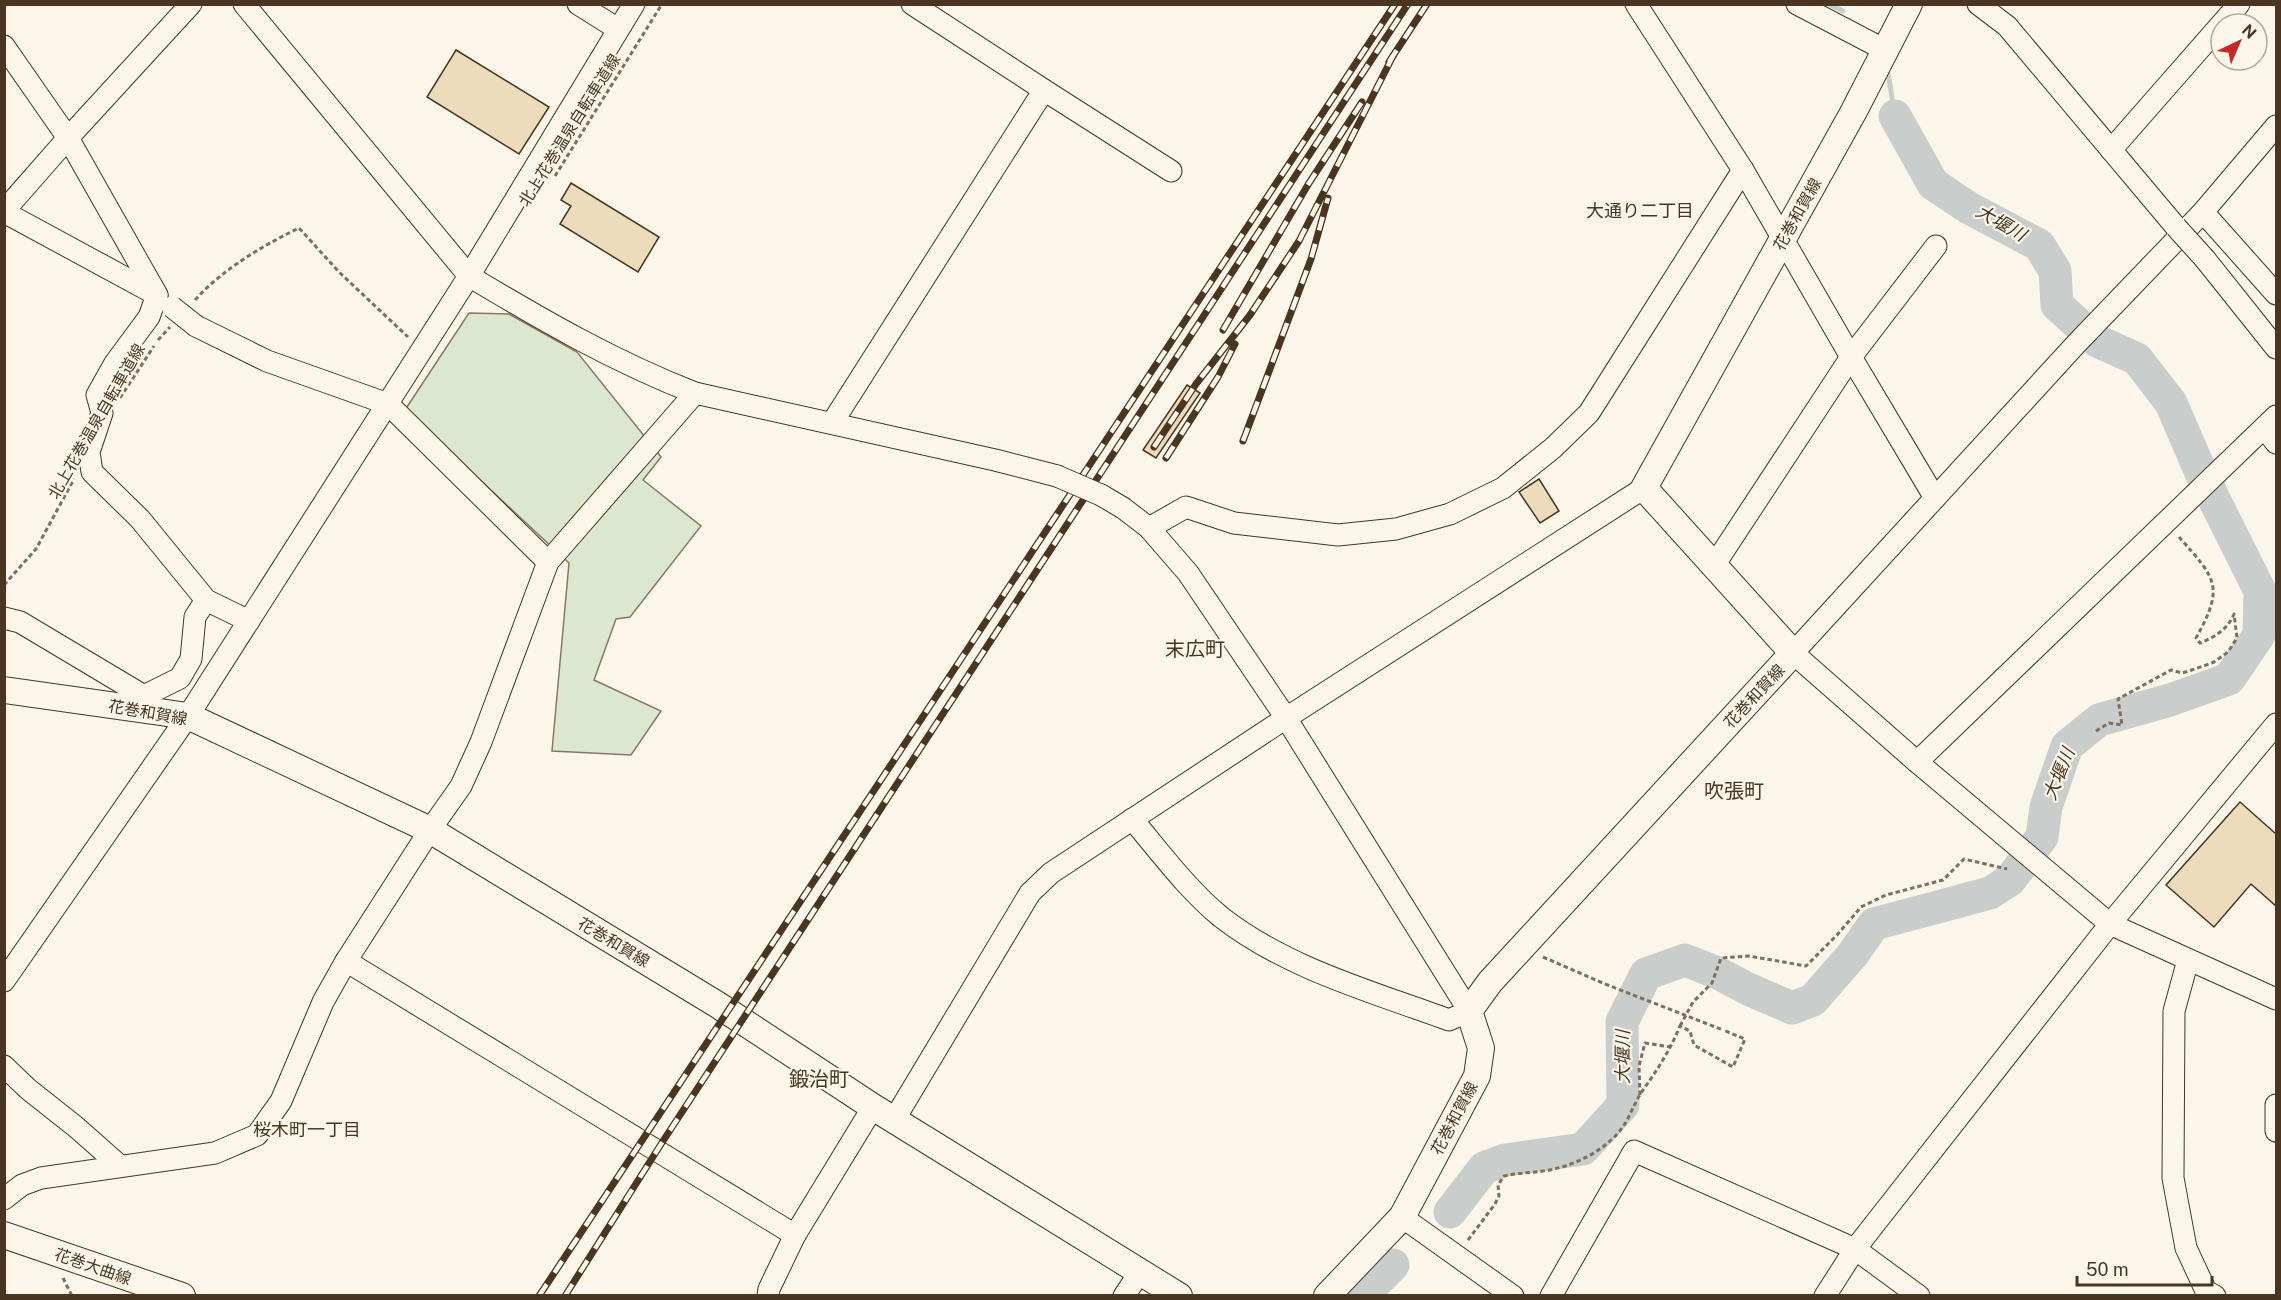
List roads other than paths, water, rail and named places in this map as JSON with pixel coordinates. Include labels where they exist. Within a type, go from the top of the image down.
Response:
[{"type":"main road","name":"花巻和賀線","points":[[1327,1296],[1402,1217],[1477,1076],[1480,1048],[1469,1011],[1490,982],[1793,652],[1644,488],[1854,111],[1909,4]]},
{"type":"main road","name":"花巻和賀線","points":[[4,690],[188,716],[430,830],[718,1005],[884,1113],[1179,1296]]},
{"type":"main road","name":"花巻大曲線","points":[[4,1235],[182,1296]]},
{"type":"street","points":[[191,4],[68,138],[4,212],[173,307],[196,326],[267,360],[388,404],[548,562]]},
{"type":"street","points":[[244,4],[468,276],[598,351],[695,393],[984,457],[1056,476],[1101,495],[1149,528],[1188,573],[1286,718],[1469,1011],[1449,1020],[1324,973],[1272,949],[1222,918],[1197,895],[1132,819]]},
{"type":"street","points":[[578,4],[618,29]]},
{"type":"street","points":[[4,981],[188,716],[388,404],[634,4]]},
{"type":"street","points":[[912,4],[1170,171]]},
{"type":"street","points":[[1636,4],[1743,170],[1935,498]]},
{"type":"street","points":[[1797,4],[1885,50]]},
{"type":"street","points":[[2111,150],[2239,4]]},
{"type":"street","points":[[1991,8],[2205,259],[2277,348]]},
{"type":"street","points":[[4,46],[68,138],[173,307]]},
{"type":"street","points":[[832,423],[1044,90]]},
{"type":"street","points":[[2277,126],[2203,212],[2077,343],[1793,652],[1917,762],[2110,924],[2277,999]]},
{"type":"street","points":[[1149,528],[1186,507],[1234,522],[1293,531],[1338,535],[1396,529],[1450,514],[1503,488],[1553,448],[1589,413],[1743,170]]},
{"type":"street","points":[[2203,212],[2277,294]]},
{"type":"street","points":[[1715,564],[1851,357],[1936,246]]},
{"type":"street","points":[[173,307],[149,316],[115,363],[97,395],[102,413],[89,452],[92,472],[140,519],[206,600],[249,621]]},
{"type":"street","points":[[4,1199],[22,1185],[41,1178],[215,1153],[257,1135],[281,1101],[323,1002],[346,962],[460,786],[481,742],[548,562],[695,393]]},
{"type":"street","points":[[1917,762],[2226,465],[2273,429]]},
{"type":"street","points":[[768,1296],[769,1289],[795,1235],[884,1113],[1030,893],[1051,873],[1286,718],[1644,488]]},
{"type":"street","points":[[4,618],[20,622],[144,696],[180,678],[191,659],[195,617],[206,600]]},
{"type":"street","points":[[1826,1296],[1855,1249],[2110,924],[2277,724]]},
{"type":"street","points":[[2187,960],[2174,1011],[2173,1178],[2186,1248],[2206,1291],[2215,1296]]},
{"type":"street","points":[[346,962],[795,1235]]},
{"type":"street","points":[[4,1066],[119,1165]]},
{"type":"street","points":[[2277,1105],[2277,1131]]},
{"type":"street","points":[[1551,1296],[1634,1151],[1855,1249],[1919,1296]]},
{"type":"street","points":[[1402,1217],[1513,1296]]},
{"type":"street","points":[[1124,1296],[1140,1272]]},
{"type":"waterway","points":[[1829,4],[1843,11]]},
{"type":"waterway","points":[[1888,73],[1895,116]]},
{"type":"waterway","name":"大堰川","points":[[1450,1212],[1484,1168],[1505,1160],[1583,1149],[1623,1105],[1622,1022],[1646,974],[1685,960],[1792,1008],[1813,1000],[1853,954],[1874,924],[1990,893],[2010,880],[2042,837],[2046,807],[2067,746],[2099,720],[2170,700],[2229,679],[2259,635],[2260,591],[2202,475],[2171,403],[2137,359],[2097,341],[2057,305],[2055,271],[2039,245],[1969,208],[1933,184],[1895,116]]},
{"type":"waterway","name":"大堰川","points":[[1362,1296],[1393,1265]]},
{"type":"railway","points":[[539,1296],[1395,4]]},
{"type":"railway","points":[[565,1296],[663,1141],[1408,4]]},
{"type":"railway","points":[[1389,62],[1427,4]]},
{"type":"railway","points":[[1154,447],[1196,384],[1250,315],[1299,241],[1393,56]]},
{"type":"railway","points":[[1223,330],[1309,183],[1362,102]]},
{"type":"railway","points":[[1243,441],[1311,259],[1328,198]]},
{"type":"railway","points":[[1166,458],[1218,377],[1235,344]]},
{"type":"district","name":"大通り二丁目","points":[[1640,211]]},
{"type":"district","name":"末広町","points":[[1195,649]]},
{"type":"district","name":"吹張町","points":[[1734,791]]},
{"type":"district","name":"鍛治町","points":[[819,1079]]},
{"type":"district","name":"桜木町一丁目","points":[[307,1130]]}]
